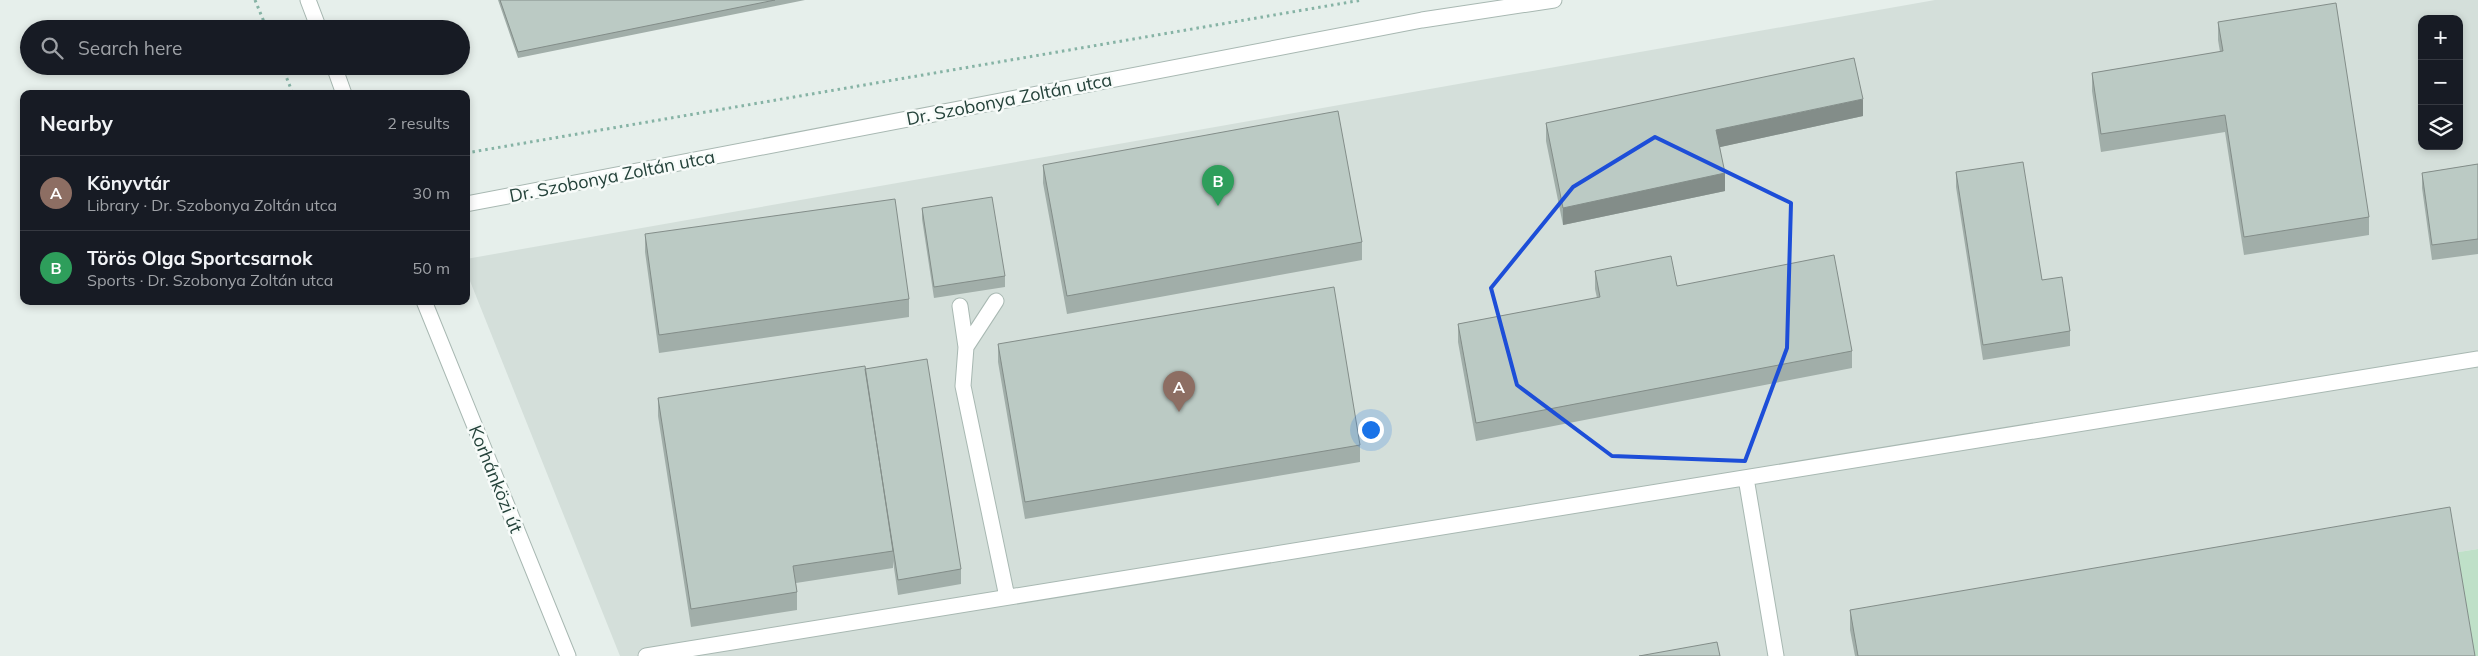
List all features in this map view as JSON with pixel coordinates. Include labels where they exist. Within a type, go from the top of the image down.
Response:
[{"type":"street","points":[[308,0],[316,20]]},
{"type":"street","name":"Dr. Szobonya Zoltán utca","points":[[470,203],[1422,20],[1554,0]]},
{"type":"street","points":[[337,75],[343,90]]},
{"type":"street","points":[[966,347],[996,301]]},
{"type":"street","name":"Korhánközi út","points":[[426,305],[568,656]]},
{"type":"street","points":[[960,306],[966,347],[963,386],[1006,597]]},
{"type":"street","points":[[646,656],[2478,359]]},
{"type":"street","points":[[1746,478],[1776,656]]},
{"type":"path","points":[[255,0],[263,20]]},
{"type":"path","points":[[470,152],[1362,0]]},
{"type":"path","points":[[286,75],[291,90]]},
{"type":"highlighted area","points":[[1655,137],[1791,203],[1787,348],[1745,461],[1612,456],[1517,385],[1491,288],[1573,187]]},
{"type":"shaded area","points":[[1935,0],[2478,0],[2478,549],[2420,558],[2435,656],[620,656],[470,281],[470,258]]},
{"type":"green space","points":[[2478,549],[2478,656],[2435,656],[2420,558]]},
{"type":"building","points":[[500,0],[775,0],[518,52]]},
{"type":"building","points":[[2336,3],[2369,217],[2244,237],[2225,115],[2101,134],[2092,73],[2223,51],[2218,22]]},
{"type":"building","points":[[1854,58],[1863,99],[1716,130],[1725,173],[1563,208],[1546,123]]},
{"type":"building","points":[[1338,111],[1362,242],[1067,296],[1043,165]]},
{"type":"building","points":[[2023,162],[2042,280],[2062,277],[2070,331],[1983,345],[1956,172]]},
{"type":"building","points":[[2478,164],[2478,239],[2432,245],[2422,173]]},
{"type":"building","points":[[992,197],[1005,276],[934,287],[922,208]]},
{"type":"building","points":[[895,199],[909,299],[659,335],[645,234]]},
{"type":"building","points":[[1834,255],[1852,351],[1476,423],[1458,324],[1600,297],[1595,271],[1671,256],[1677,286]]},
{"type":"building","points":[[1334,287],[1360,445],[1025,502],[998,344]]},
{"type":"building","points":[[927,359],[961,569],[898,580],[865,369]]},
{"type":"building","points":[[865,366],[893,551],[793,566],[797,592],[691,609],[658,398]]},
{"type":"building","points":[[2450,507],[2475,656],[1858,656],[1850,610]]},
{"type":"building","points":[[1717,642],[1720,656],[1639,656]]},
{"type":"place","name":"Törös Olga Sportcsarnok","points":[[1218,206]]},
{"type":"place","name":"Könyvtár","points":[[1179,412]]}]
